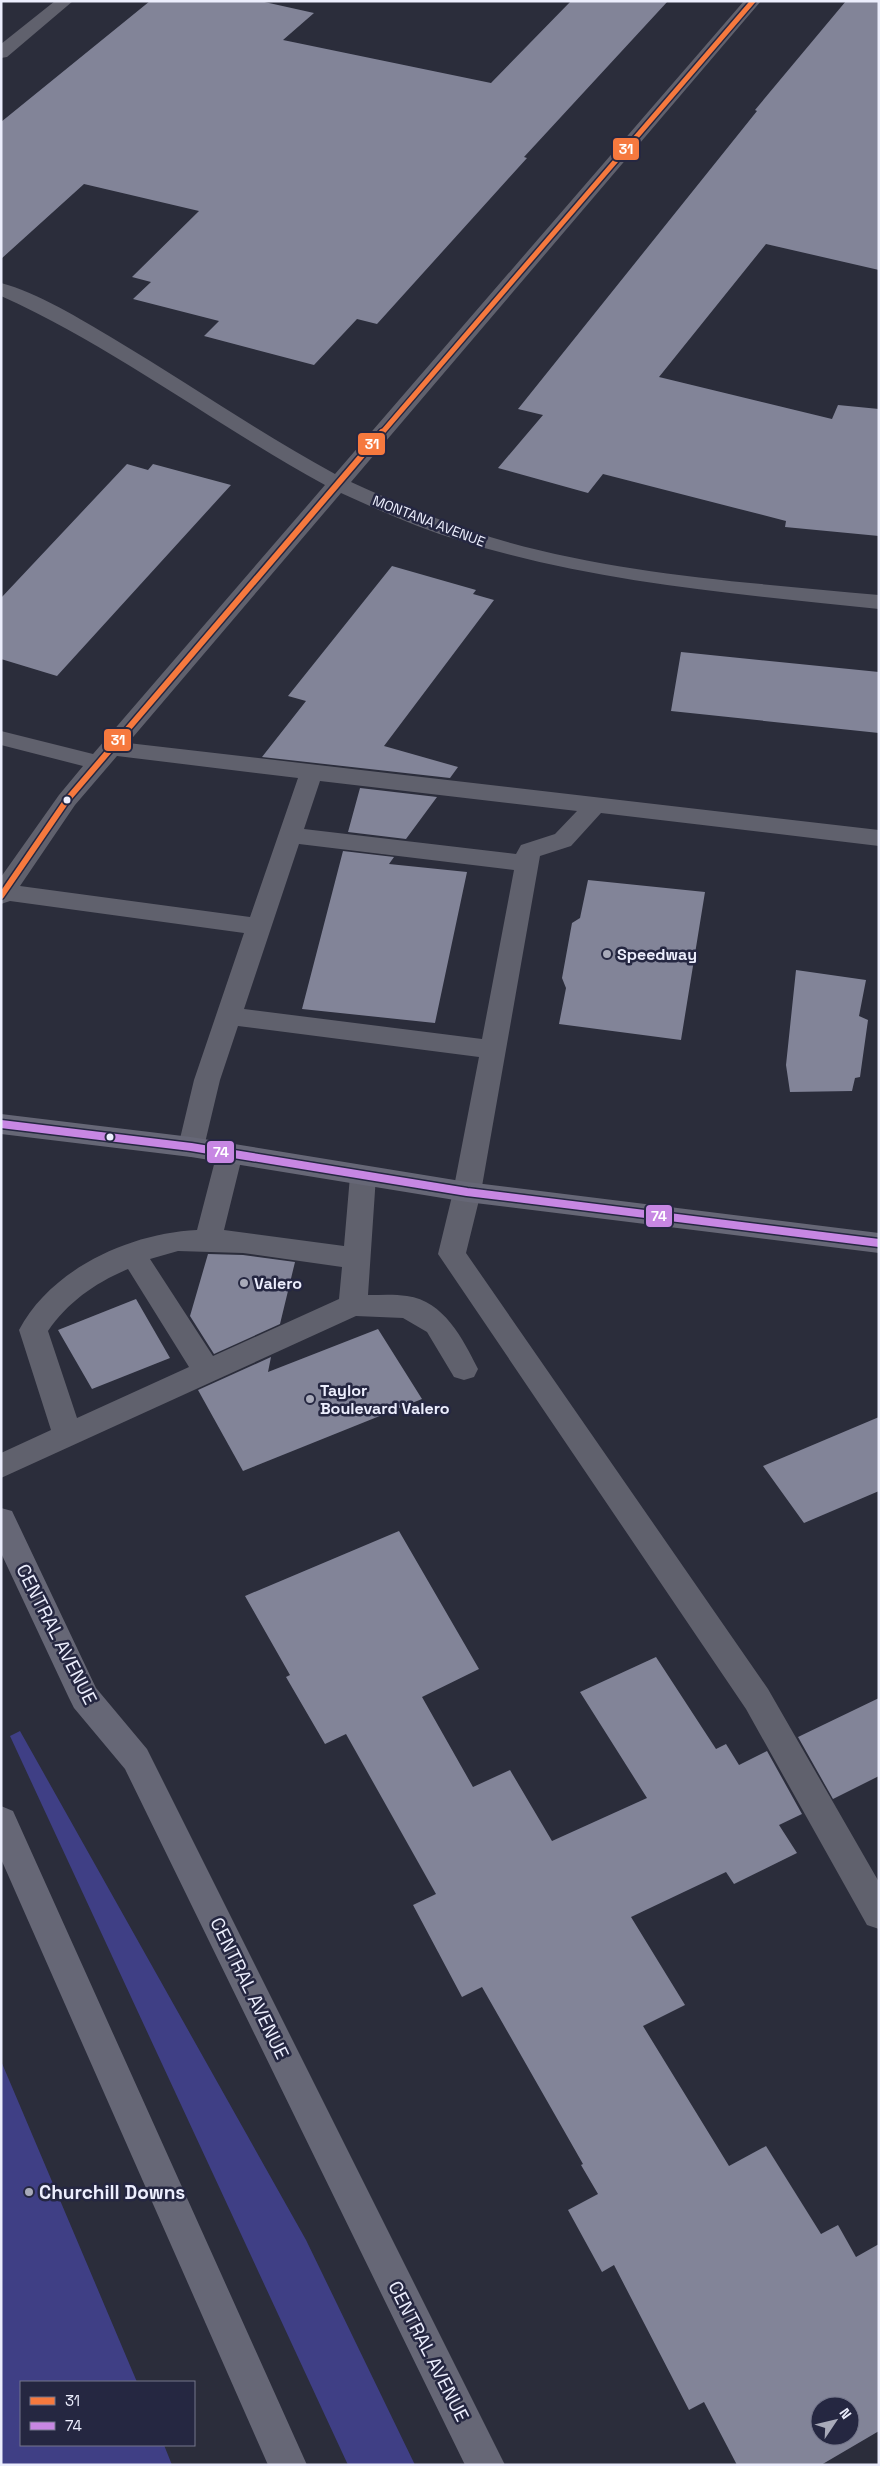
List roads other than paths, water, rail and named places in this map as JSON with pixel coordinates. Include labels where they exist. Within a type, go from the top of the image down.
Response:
[{"type":"main road","points":[[1,1124],[191,1147],[467,1192],[879,1243]]},
{"type":"main road","name":"CENTRAL AVENUE","points":[[1,1520],[85,1698],[136,1759],[486,2465]]},
{"type":"main road","points":[[1,1822],[288,2465]]},
{"type":"street","points":[[1,53],[65,1]]},
{"type":"street","points":[[260,927],[2,894],[29,858],[67,800],[753,1]]},
{"type":"street","name":"MONTANA AVENUE","points":[[1,289],[41,305],[105,342],[278,451],[397,513],[491,545],[613,572],[879,602]]},
{"type":"street","points":[[1,738],[105,755],[311,774],[596,804],[879,838]]},
{"type":"street","points":[[191,1147],[207,1080],[311,774]]},
{"type":"street","points":[[596,804],[563,840],[528,851],[467,1192],[452,1254],[757,1699],[879,1914]]},
{"type":"street","points":[[290,835],[526,863]]},
{"type":"street","points":[[230,1016],[493,1050]]},
{"type":"street","points":[[208,1240],[230,1153]]},
{"type":"street","points":[[352,1305],[363,1176]]},
{"type":"street","points":[[68,1436],[33,1330],[56,1299],[90,1275],[132,1254],[175,1241],[208,1240],[356,1258]]},
{"type":"street","points":[[132,1254],[207,1371]]},
{"type":"street","points":[[1,1466],[352,1305],[408,1307],[437,1324],[464,1369]]},
{"type":"place","name":"Speedway","points":[[607,954]]},
{"type":"place","name":"Valero","points":[[244,1283]]},
{"type":"place","name":"Taylor Boulevard Valero","points":[[310,1399]]},
{"type":"place","name":"Churchill Downs","points":[[29,2192]]}]
